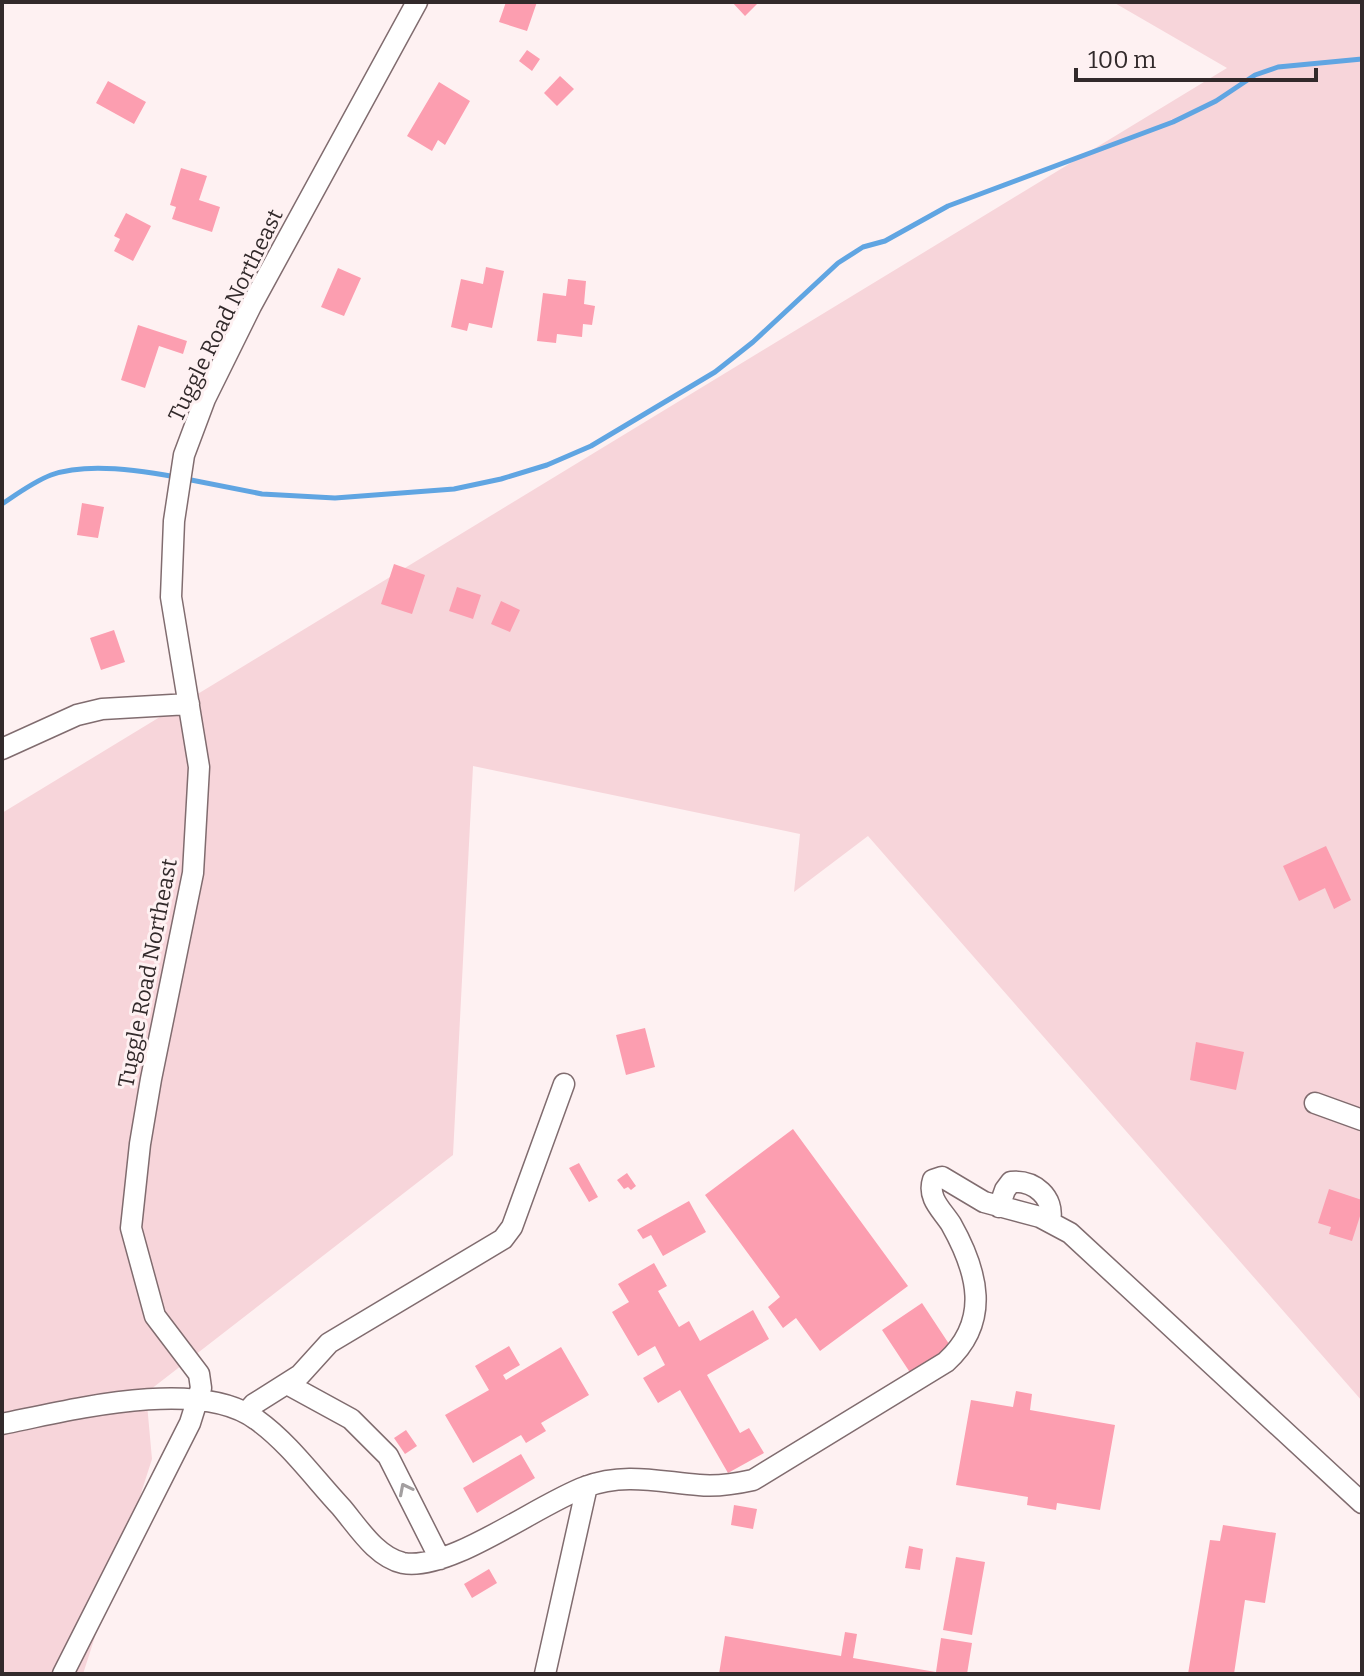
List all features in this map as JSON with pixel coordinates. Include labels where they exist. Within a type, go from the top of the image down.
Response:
[{"type":"street","name":"Tuggle Road Northeast","points":[[198,1402],[201,1388],[199,1374],[155,1316],[131,1228],[151,1079],[193,873],[199,767],[171,597],[174,521],[184,455],[205,399],[251,306],[417,2]]},
{"type":"street","points":[[2,749],[67,719],[102,709],[189,704]]},
{"type":"street","points":[[246,1413],[254,1404],[300,1375],[329,1343],[503,1239],[512,1227],[564,1084]]},
{"type":"street","points":[[1315,1103],[1362,1120]]},
{"type":"street","points":[[2,1424],[121,1401],[149,1399],[233,1407],[246,1413],[287,1447],[384,1554],[405,1563],[440,1559],[552,1500],[609,1479],[633,1478],[726,1486],[753,1480],[946,1362],[962,1345],[973,1325],[976,1297],[970,1268],[957,1236],[934,1199],[931,1184],[936,1177],[946,1178],[980,1200],[1050,1221],[1070,1233],[1362,1503]]},
{"type":"street","points":[[999,1207],[1011,1182],[1029,1184],[1042,1192],[1051,1207],[1050,1221]]},
{"type":"street","points":[[287,1384],[351,1419],[388,1456],[440,1559]]},
{"type":"street","points":[[63,1674],[184,1436],[198,1402]]},
{"type":"street","points":[[545,1674],[587,1486]]},
{"type":"shaded area","points":[[1113,2],[1362,2],[1362,1401],[868,836],[794,892],[800,834],[473,766],[453,1155],[146,1393],[152,1459],[83,1674],[2,1674],[2,813],[1227,68]]},
{"type":"building","points":[[506,2],[537,2],[527,31],[499,22]]},
{"type":"building","points":[[732,2],[759,2],[745,16]]},
{"type":"building","points":[[527,50],[540,59],[532,71],[519,61]]},
{"type":"building","points":[[560,76],[574,89],[557,106],[544,93]]},
{"type":"building","points":[[108,81],[146,102],[134,124],[96,103]]},
{"type":"building","points":[[439,82],[470,101],[445,145],[438,140],[432,151],[407,136]]},
{"type":"building","points":[[181,168],[207,176],[199,200],[220,207],[212,232],[172,219],[176,207],[170,205]]},
{"type":"building","points":[[126,213],[151,226],[133,261],[114,251],[120,239],[114,236]]},
{"type":"building","points":[[486,267],[504,271],[492,328],[469,323],[467,331],[451,327],[461,279],[483,284]]},
{"type":"building","points":[[338,268],[361,278],[344,316],[321,307]]},
{"type":"building","points":[[568,279],[586,281],[584,304],[595,306],[592,325],[583,324],[582,337],[557,334],[556,343],[537,341],[543,293],[566,296]]},
{"type":"building","points":[[138,325],[187,341],[183,354],[159,346],[145,388],[121,380]]},
{"type":"building","points":[[82,503],[104,507],[98,538],[77,535]]},
{"type":"building","points":[[394,564],[425,575],[412,614],[381,604]]},
{"type":"building","points":[[457,587],[481,595],[473,619],[449,611]]},
{"type":"building","points":[[501,601],[520,610],[510,632],[491,624]]},
{"type":"building","points":[[114,630],[125,662],[101,670],[90,638]]},
{"type":"building","points":[[1326,846],[1351,900],[1334,909],[1325,888],[1299,901],[1283,866]]},
{"type":"building","points":[[645,1028],[655,1067],[626,1075],[616,1035]]},
{"type":"building","points":[[1196,1042],[1244,1052],[1236,1090],[1190,1080]]},
{"type":"building","points":[[793,1129],[908,1286],[820,1351],[796,1318],[783,1328],[768,1307],[780,1297],[705,1195]]},
{"type":"building","points":[[579,1163],[598,1197],[589,1202],[569,1168]]},
{"type":"building","points":[[627,1173],[636,1186],[631,1190],[628,1187],[624,1189],[617,1180]]},
{"type":"building","points":[[1329,1189],[1362,1200],[1352,1241],[1329,1234],[1331,1227],[1318,1223]]},
{"type":"building","points":[[689,1201],[706,1232],[663,1256],[651,1235],[643,1239],[637,1230]]},
{"type":"building","points":[[654,1263],[667,1286],[658,1291],[679,1327],[689,1321],[700,1341],[753,1310],[769,1339],[707,1375],[740,1433],[749,1428],[764,1453],[728,1473],[680,1390],[658,1403],[643,1378],[665,1365],[655,1346],[638,1356],[612,1312],[629,1302],[618,1284]]},
{"type":"building","points":[[922,1303],[953,1350],[913,1377],[882,1330]]},
{"type":"building","points":[[509,1346],[520,1365],[503,1375],[506,1380],[561,1347],[589,1395],[541,1423],[546,1431],[526,1443],[521,1435],[473,1463],[445,1415],[489,1390],[475,1366]]},
{"type":"building","points":[[1016,1391],[1032,1394],[1030,1410],[1115,1425],[1100,1510],[1057,1503],[1056,1510],[1027,1505],[1028,1497],[956,1485],[971,1400],[1013,1407]]},
{"type":"building","points":[[406,1430],[417,1446],[405,1454],[394,1438]]},
{"type":"building","points":[[521,1454],[535,1478],[477,1513],[463,1488]]},
{"type":"building","points":[[734,1505],[757,1509],[753,1529],[731,1525]]},
{"type":"building","points":[[1223,1525],[1276,1533],[1265,1603],[1245,1600],[1234,1674],[1188,1674],[1210,1540],[1220,1541]]},
{"type":"building","points":[[909,1546],[923,1549],[920,1570],[905,1568]]},
{"type":"building","points":[[956,1557],[985,1562],[972,1635],[943,1630]]},
{"type":"building","points":[[489,1569],[497,1583],[472,1598],[464,1584]]},
{"type":"building","points":[[845,1632],[857,1634],[853,1658],[936,1672],[941,1638],[972,1643],[967,1674],[719,1674],[725,1636],[841,1656]]},
{"type":"waterway","points":[[186,479],[262,494],[335,498],[454,489],[547,465],[591,446],[715,372],[753,342],[838,263],[863,247],[885,241],[948,206],[1173,122],[1216,101],[1255,75],[1278,67],[1362,59]]},
{"type":"waterway","points":[[2,504],[38,481],[65,471],[113,468],[176,477]]}]
